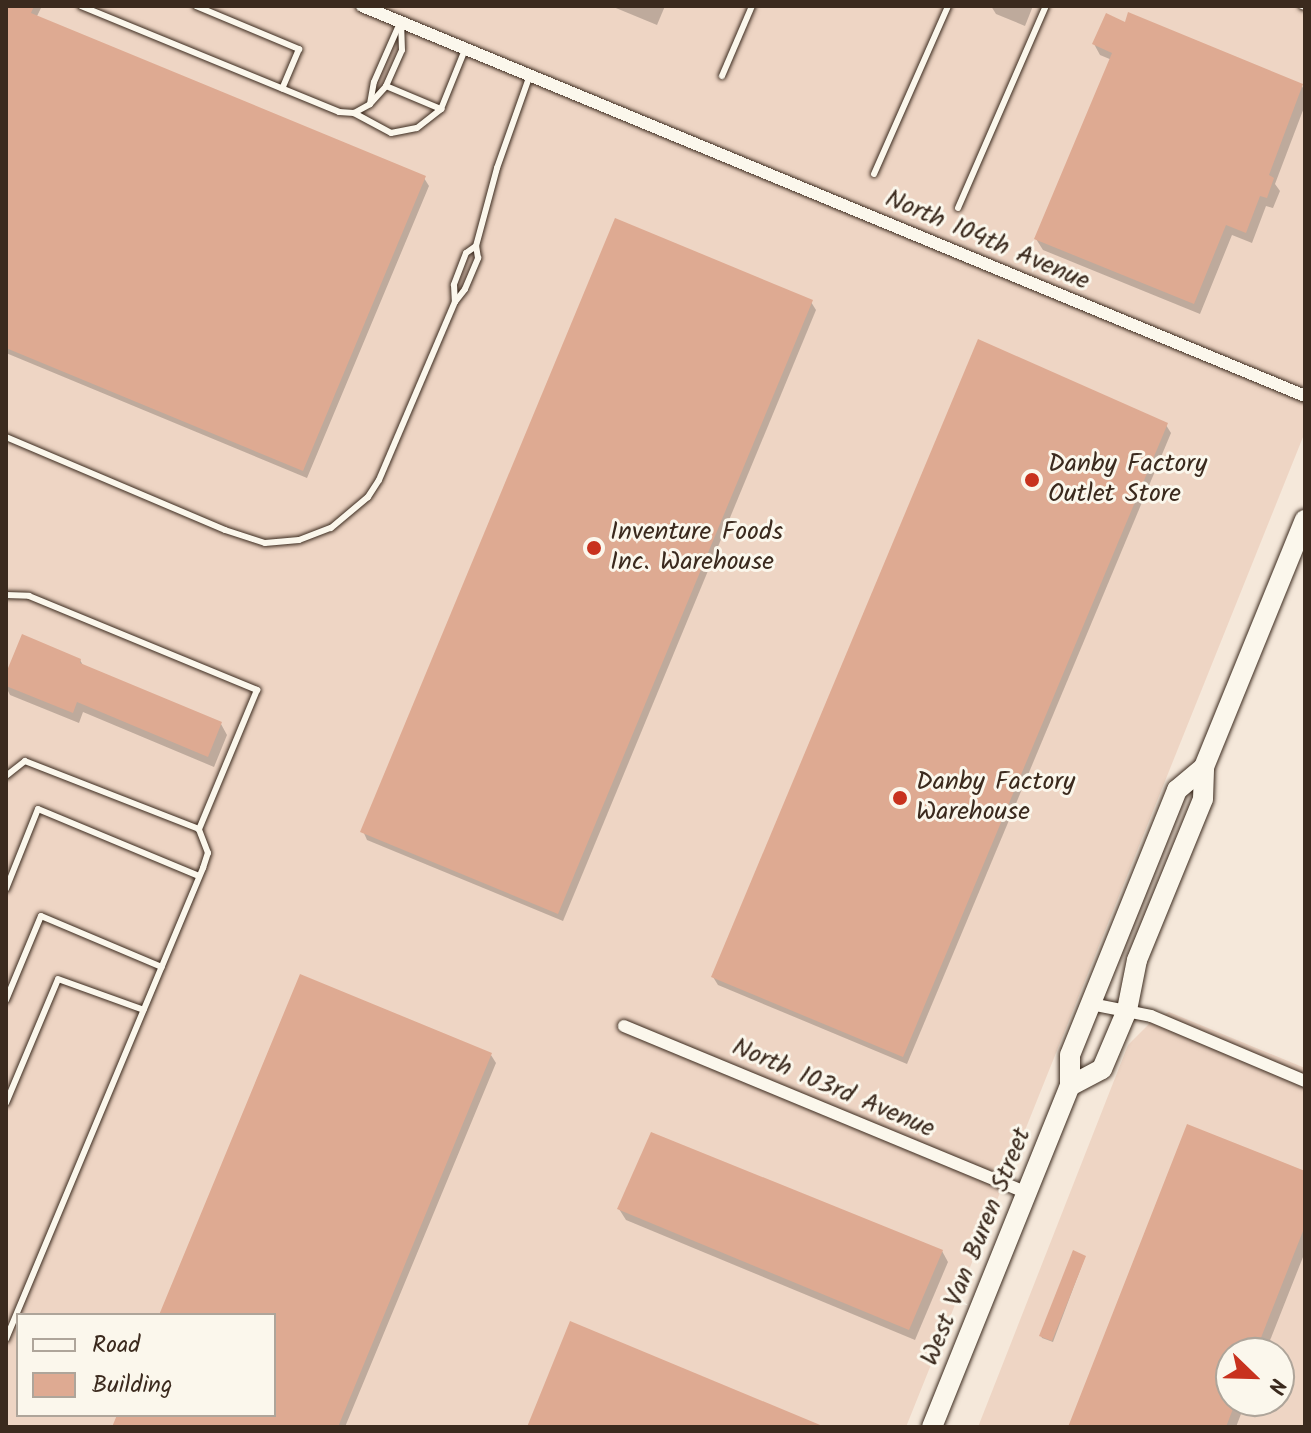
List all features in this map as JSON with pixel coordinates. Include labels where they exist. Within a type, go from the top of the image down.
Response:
[{"type":"main road","name":"West Van Buren Street","points":[[1070,1086],[1102,1069],[1127,1010],[1137,960],[1203,799],[1204,767],[1305,520]]},
{"type":"main road","name":"West Van Buren Street","points":[[932,1427],[1070,1086],[1070,1055],[1177,790],[1204,767]]},
{"type":"main road","points":[[1127,1010],[1123,957],[1151,885],[1148,863]]},
{"type":"street","name":"North 104th Avenue","points":[[362,6],[1305,396]]},
{"type":"street","points":[[1091,1004],[1151,1016],[1305,1081]]},
{"type":"street","name":"North 103rd Avenue","points":[[624,1026],[1025,1192]]},
{"type":"lane","points":[[81,6],[339,112],[354,113],[391,133],[417,128],[441,109],[466,47]]},
{"type":"lane","points":[[196,6],[299,49],[282,89]]},
{"type":"lane","points":[[722,76],[752,6]]},
{"type":"lane","points":[[874,174],[948,6]]},
{"type":"lane","points":[[958,208],[1046,6]]},
{"type":"lane","points":[[354,113],[370,104],[386,86],[402,50],[401,21]]},
{"type":"lane","points":[[370,104],[374,82],[401,21]]},
{"type":"lane","points":[[6,437],[225,530],[265,543],[299,540],[331,528],[355,510],[374,488],[455,302],[465,289],[478,258],[476,246],[510,125],[530,75]]},
{"type":"lane","points":[[386,86],[441,109]]},
{"type":"lane","points":[[455,302],[454,285],[466,253],[476,246]]},
{"type":"lane","points":[[6,595],[29,596],[256,689],[199,829],[208,853],[17,1313]]},
{"type":"lane","points":[[6,776],[25,761],[199,829]]},
{"type":"lane","points":[[6,889],[38,809],[199,876]]},
{"type":"lane","points":[[6,1000],[41,916],[162,967]]},
{"type":"lane","points":[[6,1103],[58,979],[144,1010]]},
{"type":"lane","points":[[6,1339],[16,1315]]},
{"type":"shaded area","points":[[6,6],[1305,6],[1305,432],[906,1427],[6,1427]]},
{"type":"shaded area","points":[[1169,1012],[1305,1068],[1305,1427],[978,1427],[1128,1045],[1154,1019]]},
{"type":"building","points":[[6,6],[34,6],[31,13],[426,176],[303,471],[6,348]]},
{"type":"building","points":[[1128,12],[1303,84],[1269,175],[1274,178],[1267,198],[1260,196],[1246,233],[1226,225],[1194,304],[1034,239],[1112,53],[1092,44],[1106,13],[1125,22]]},
{"type":"building","name":"Inventure Foods Inc. Warehouse","points":[[615,218],[813,300],[558,914],[360,832]]},
{"type":"building","name":"Danby Factory Warehouse","points":[[978,339],[1168,423],[903,1057],[711,977]]},
{"type":"building","points":[[22,634],[81,659],[80,663],[222,722],[208,757],[77,702],[73,713],[6,686],[6,673]]},
{"type":"building","points":[[300,974],[492,1053],[338,1427],[112,1427],[116,1417],[276,1417],[276,1313],[160,1313]]},
{"type":"building","points":[[1187,1124],[1305,1171],[1305,1226],[1261,1337],[1215,1337],[1215,1417],[1230,1417],[1226,1427],[1068,1427]]},
{"type":"building","points":[[651,1132],[943,1250],[909,1330],[617,1209]]},
{"type":"building","points":[[1073,1250],[1086,1256],[1052,1341],[1039,1336]]},
{"type":"building","points":[[570,1321],[825,1427],[527,1427]]},
{"type":"place","name":"Danby Factory Outlet Store","points":[[1032,480]]},
{"type":"place","name":"Inventure Foods Inc. Warehouse","points":[[594,548]]},
{"type":"place","name":"Danby Factory Warehouse","points":[[900,798]]}]
